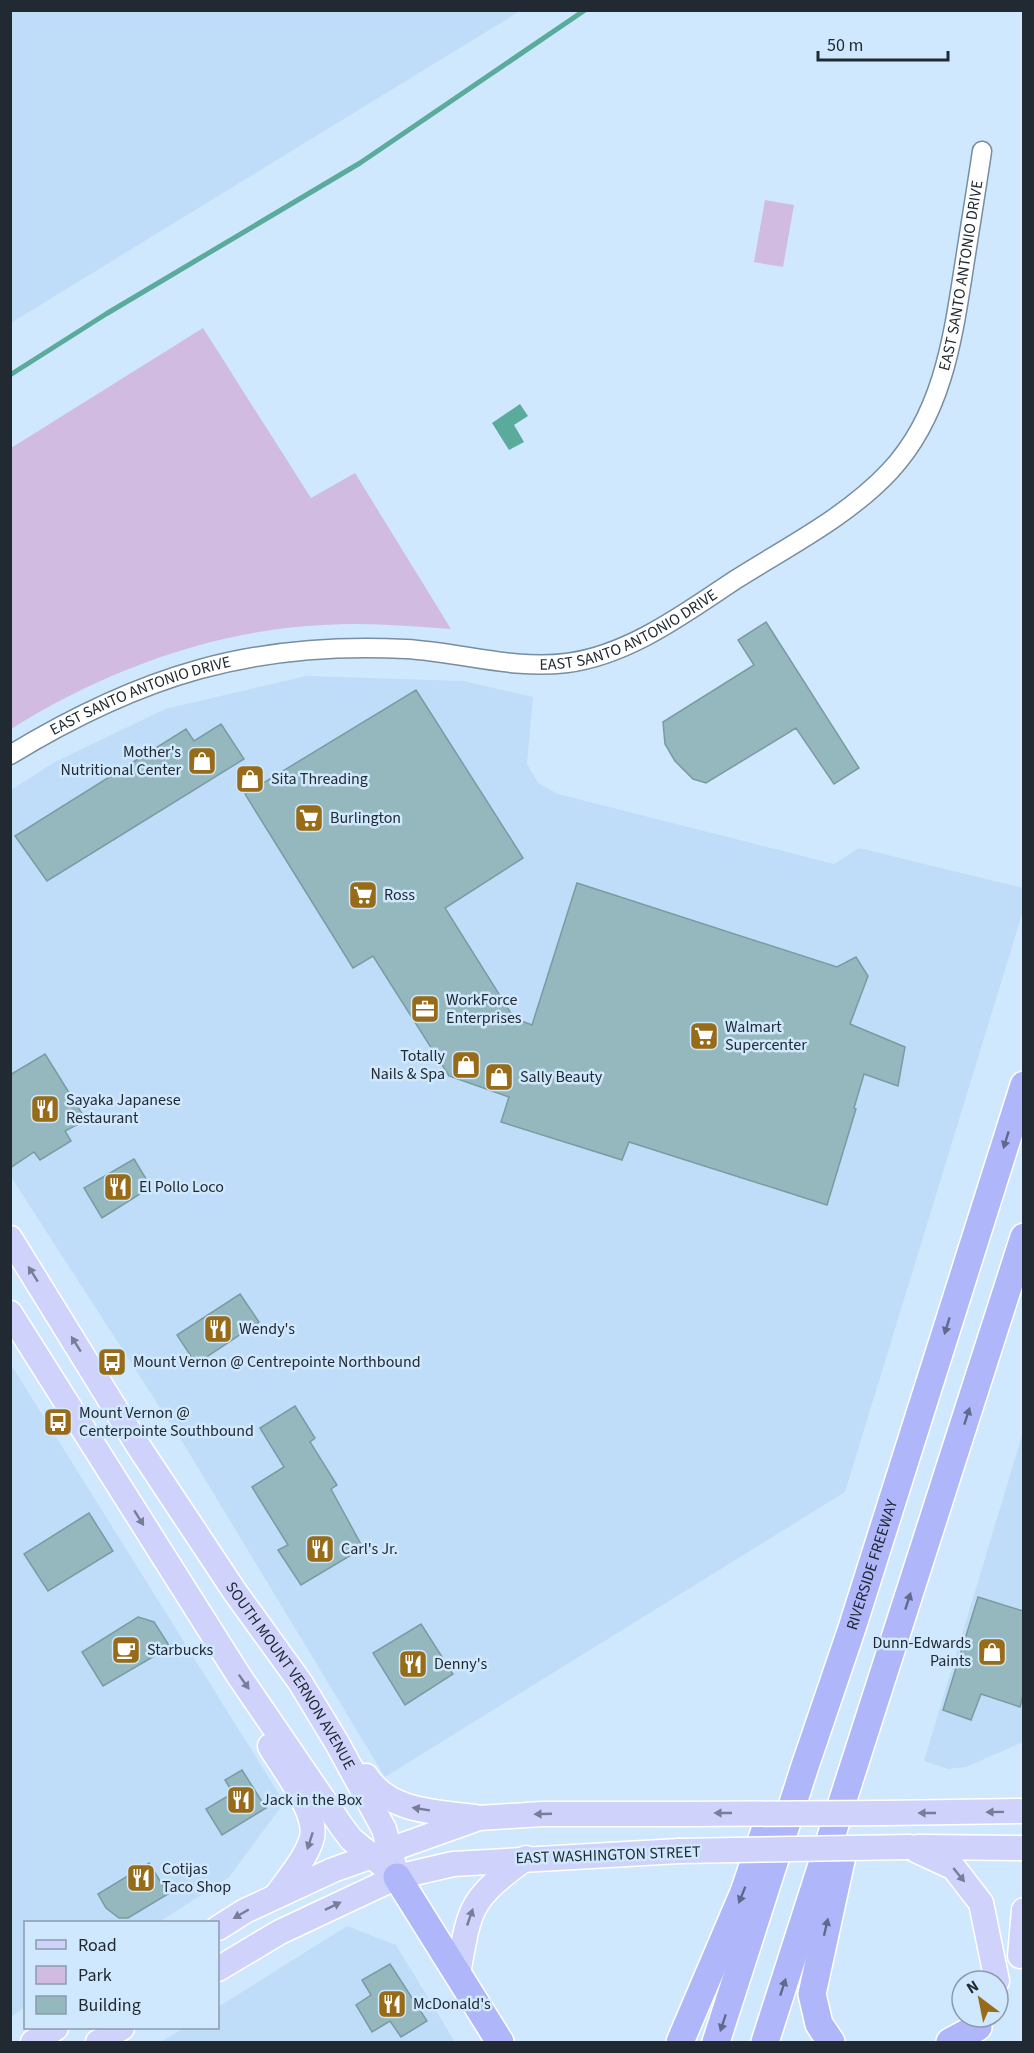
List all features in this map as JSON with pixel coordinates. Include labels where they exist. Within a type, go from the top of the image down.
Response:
[{"type":"highway","name":"RIVERSIDE FREEWAY","points":[[716,2043],[852,1628],[1023,1085]]},
{"type":"highway","points":[[765,2043],[1023,1237]]},
{"type":"highway","points":[[680,2043],[744,1892],[804,1715],[852,1628]]},
{"type":"highway","points":[[831,2043],[819,2024],[814,2007],[814,1981],[882,1683]]},
{"type":"highway","points":[[397,1877],[500,2043]]},
{"type":"highway","points":[[950,2043],[976,2029]]},
{"type":"main road","name":"SOUTH MOUNT VERNON AVENUE","points":[[10,1238],[140,1447],[235,1592],[300,1682],[337,1743],[384,1829],[381,1854],[397,1877]]},
{"type":"main road","points":[[10,1313],[239,1676],[342,1827],[381,1854]]},
{"type":"main road","points":[[265,1711],[270,1747],[309,1812],[314,1829],[307,1850],[276,1896]]},
{"type":"main road","points":[[337,1743],[356,1761],[370,1783],[386,1798],[409,1807],[479,1818],[542,1814],[1023,1811]]},
{"type":"main road","points":[[219,1927],[276,1896],[333,1870],[479,1818]]},
{"type":"main road","points":[[909,1847],[954,1868],[981,1903],[995,1969]]},
{"type":"main road","name":"EAST WASHINGTON STREET","points":[[219,1968],[280,1932],[397,1877],[453,1864],[679,1851],[909,1847],[1023,1848]]},
{"type":"main road","points":[[458,1974],[466,1932],[478,1899],[488,1886],[526,1858]]},
{"type":"main road","points":[[1010,1970],[1022,1955],[1023,1910]]},
{"type":"main road","points":[[33,2043],[54,2029]]},
{"type":"main road","points":[[98,2043],[120,2029]]},
{"type":"street","name":"EAST SANTO ANTONIO DRIVE","points":[[10,755],[61,725],[112,700],[160,680],[234,660],[305,650],[377,648],[439,651],[505,663],[570,663],[619,648],[668,624],[852,504],[890,471],[918,433],[940,389],[952,343],[982,151]]},
{"type":"shaded area","points":[[11,10],[520,10],[520,11],[11,323]]},
{"type":"shaded area","points":[[520,404],[528,416],[514,425],[524,442],[509,450],[492,423]]},
{"type":"shaded area","points":[[306,676],[464,681],[533,697],[527,764],[538,783],[558,794],[834,864],[859,848],[1023,888],[1023,911],[845,1492],[385,1777],[183,1443],[11,1177],[11,790],[53,763],[165,709]]},
{"type":"shaded area","points":[[10,1363],[279,1794],[281,1807],[229,1877],[161,1921],[24,1921],[24,2008],[11,2017]]},
{"type":"shaded area","points":[[1023,1432],[1023,1742],[966,1767],[948,1769],[924,1761]]},
{"type":"shaded area","points":[[347,1926],[396,1945],[455,2042],[160,2042],[182,2029],[219,2029],[219,2006]]},
{"type":"green space","points":[[765,200],[794,205],[783,267],[754,262]]},
{"type":"green space","points":[[203,328],[311,498],[355,473],[451,629],[340,624],[241,635],[160,657],[121,672],[46,708],[11,729],[11,448]]},
{"type":"building","points":[[766,622],[859,768],[834,784],[796,728],[706,783],[693,779],[675,761],[665,744],[663,722],[754,665],[738,640]]},
{"type":"building","points":[[416,690],[523,858],[445,908],[514,1018],[532,1025],[577,883],[837,967],[856,957],[868,976],[850,1024],[905,1047],[898,1086],[864,1074],[854,1108],[856,1109],[827,1205],[629,1142],[622,1160],[501,1122],[509,1097],[449,1076],[373,956],[353,968],[245,794]]},
{"type":"building","points":[[221,724],[244,759],[47,881],[15,836],[186,729],[194,741]]},
{"type":"building","name":"Sayaka Japanese Restaurant","points":[[45,1054],[86,1120],[65,1131],[71,1141],[40,1160],[34,1152],[10,1168],[10,1075]]},
{"type":"building","name":"El Pollo Loco","points":[[134,1159],[151,1187],[102,1218],[84,1188]]},
{"type":"building","name":"Wendy's","points":[[240,1294],[259,1322],[196,1364],[177,1335]]},
{"type":"building","points":[[295,1406],[315,1438],[310,1442],[337,1485],[331,1489],[363,1548],[301,1585],[278,1550],[288,1545],[252,1487],[284,1467],[260,1428]]},
{"type":"building","points":[[89,1513],[113,1551],[48,1591],[24,1554]]},
{"type":"building","name":"Dunn-Edwards Paints","points":[[978,1597],[1023,1611],[1023,1695],[1020,1707],[981,1694],[971,1720],[943,1710]]},
{"type":"building","name":"Starbucks","points":[[138,1617],[154,1622],[170,1647],[103,1686],[82,1652]]},
{"type":"building","name":"Denny's","points":[[421,1624],[453,1674],[405,1705],[373,1653]]},
{"type":"building","name":"Jack in the Box","points":[[242,1770],[266,1808],[222,1835],[206,1809],[233,1793],[225,1780]]},
{"type":"building","name":"Cotijas Taco Shop","points":[[149,1863],[168,1894],[128,1918],[119,1918],[106,1908],[98,1894]]},
{"type":"building","points":[[390,1964],[427,2021],[401,2037],[390,2021],[372,2032],[356,2005],[371,1995],[362,1980]]},
{"type":"waterway","points":[[10,375],[106,314],[360,163],[585,10]]},
{"type":"place","name":"Mother's Nutritional Center","points":[[202,761]]},
{"type":"place","name":"Sita Threading","points":[[250,779]]},
{"type":"place","name":"Burlington","points":[[309,818]]},
{"type":"place","name":"Ross","points":[[363,895]]},
{"type":"place","name":"WorkForce Enterprises","points":[[425,1009]]},
{"type":"place","name":"Walmart Supercenter","points":[[704,1036]]},
{"type":"place","name":"Totally Nails & Spa","points":[[466,1065]]},
{"type":"place","name":"Sally Beauty","points":[[499,1077]]},
{"type":"place","name":"Sayaka Japanese Restaurant","points":[[45,1109]]},
{"type":"place","name":"El Pollo Loco","points":[[118,1187]]},
{"type":"place","name":"Wendy's","points":[[218,1329]]},
{"type":"place","name":"Mount Vernon @ Centrepointe Northbound","points":[[112,1362]]},
{"type":"place","name":"Mount Vernon @ Centerpointe Southbound","points":[[58,1422]]},
{"type":"place","name":"Carl's Jr.","points":[[320,1549]]},
{"type":"place","name":"Starbucks","points":[[126,1650]]},
{"type":"place","name":"Dunn-Edwards Paints","points":[[992,1652]]},
{"type":"place","name":"Denny's","points":[[413,1664]]},
{"type":"place","name":"Jack in the Box","points":[[241,1800]]},
{"type":"place","name":"Cotijas Taco Shop","points":[[141,1878]]},
{"type":"place","name":"McDonald's","points":[[392,2004]]}]
